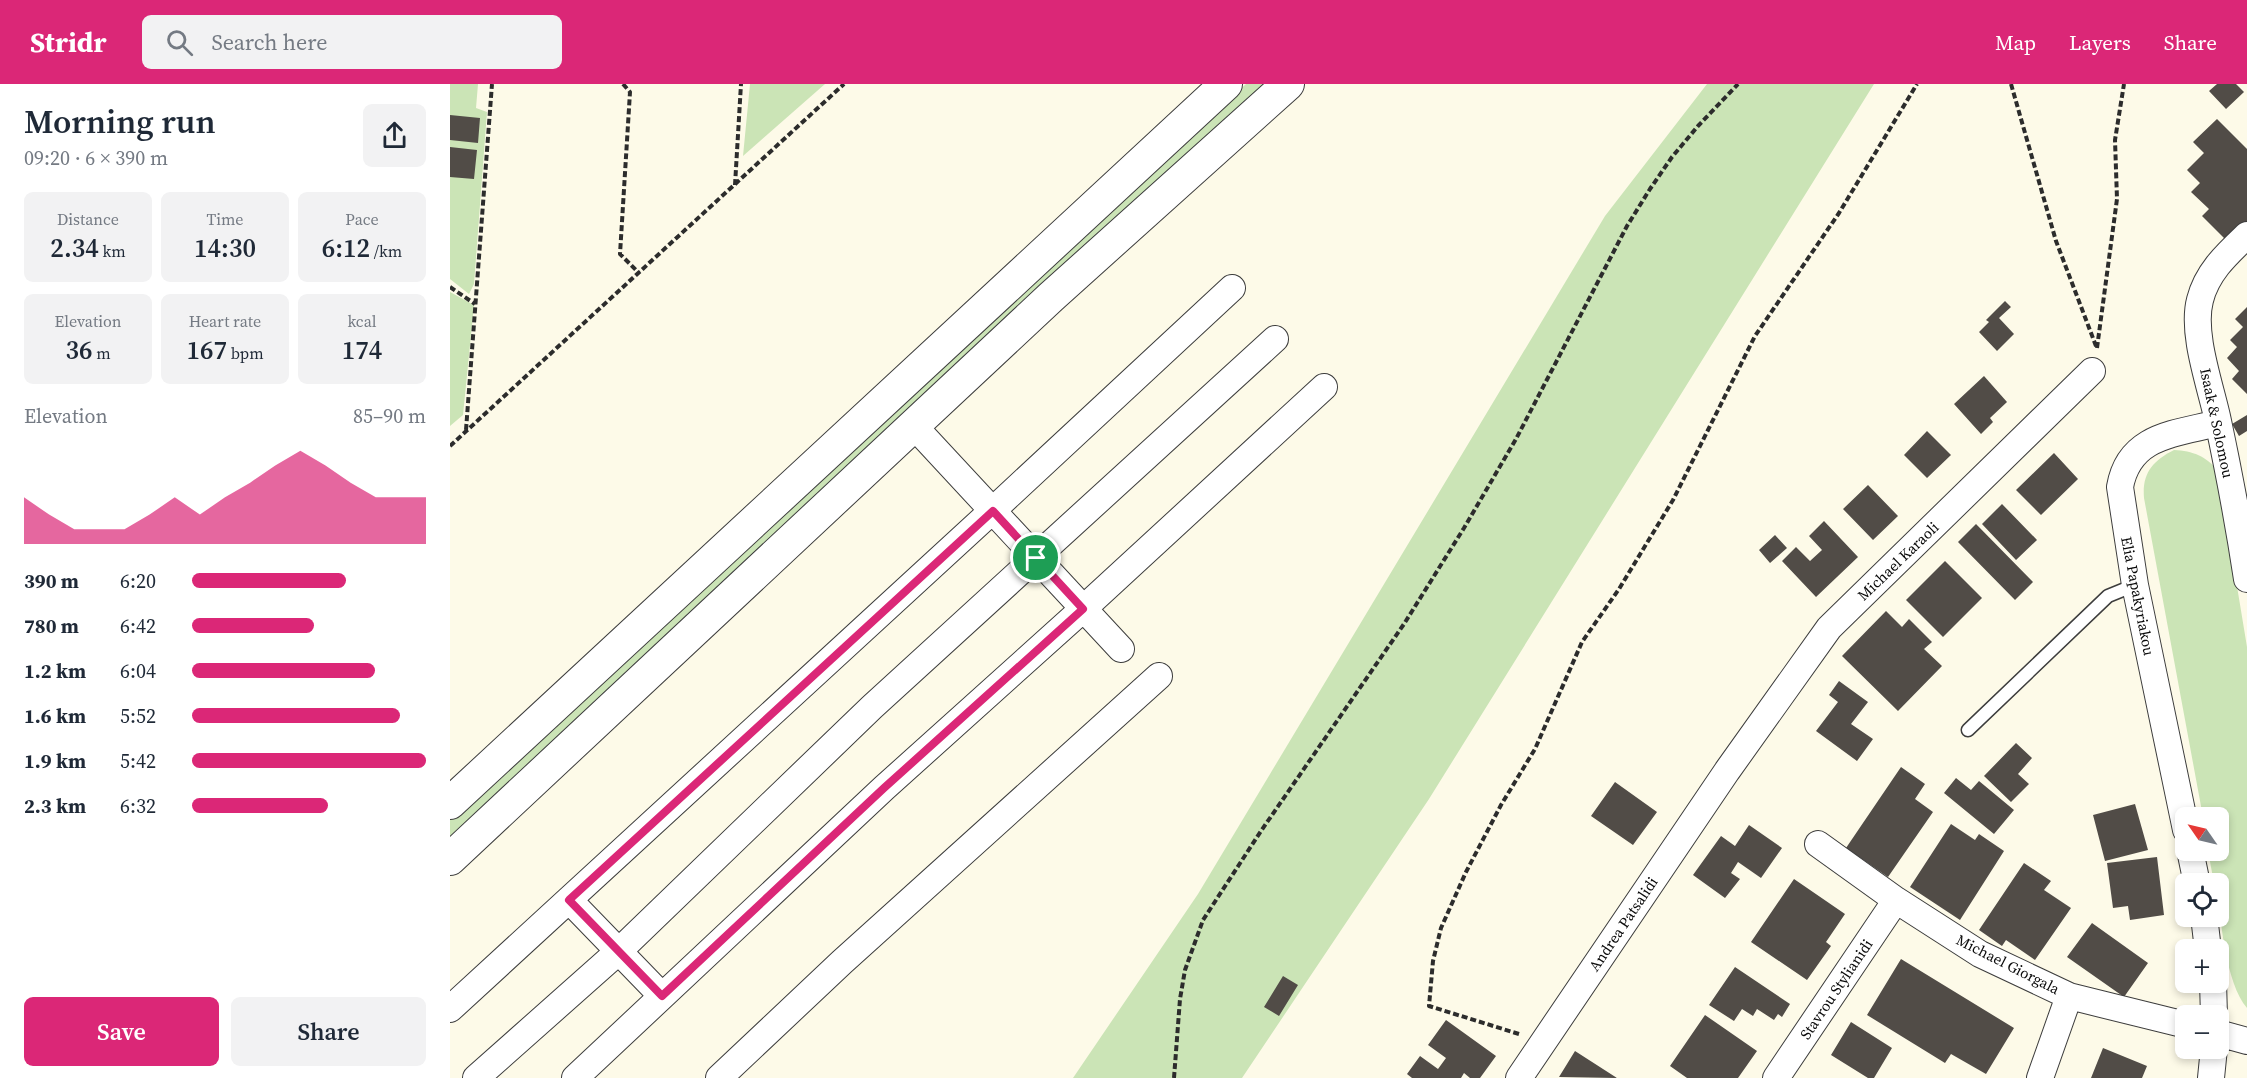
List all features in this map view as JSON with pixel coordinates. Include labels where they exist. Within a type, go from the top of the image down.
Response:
[{"type":"street","points":[[450,803],[1226,84]]},
{"type":"street","points":[[450,858],[1052,297],[1288,84]]},
{"type":"street","name":"Isaak & Solomou","points":[[2247,235],[2211,273],[2203,290],[2197,322],[2245,544],[2247,579]]},
{"type":"street","points":[[450,1009],[993,511],[1232,288]]},
{"type":"street","points":[[476,1078],[619,951],[872,707],[1275,339]]},
{"type":"street","name":"Michael Karaoli","points":[[1727,771],[1829,628],[2095,359]]},
{"type":"street","points":[[575,1078],[884,788],[1324,387]]},
{"type":"street","name":"Elia Papakyriakou","points":[[2181,807],[2135,585],[2120,498],[2122,473],[2138,449],[2150,441],[2218,423]]},
{"type":"street","points":[[914,426],[1120,649]]},
{"type":"street","points":[[719,1078],[842,962],[1159,676]]},
{"type":"street","name":"Andrea Patsalidi","points":[[1519,1078],[1727,771]]},
{"type":"street","name":"Michael Giorgala","points":[[1818,844],[1896,900],[1980,954],[2069,996],[2175,1021]]},
{"type":"street","points":[[569,900],[662,996]]},
{"type":"street","name":"Stavrou Stylianidi","points":[[1776,1078],[1896,900]]},
{"type":"street","points":[[2040,1078],[2069,996]]},
{"type":"street","points":[[2229,1036],[2247,1041]]},
{"type":"street","points":[[2211,1078],[2213,1059]]},
{"type":"lane","points":[[1968,730],[2108,596],[2135,585]]},
{"type":"path","points":[[466,431],[492,84]]},
{"type":"path","points":[[623,84],[630,92],[620,254],[639,273]]},
{"type":"path","points":[[735,186],[741,84]]},
{"type":"path","points":[[450,446],[844,84]]},
{"type":"path","points":[[1174,1078],[1184,980],[1203,920],[1254,841],[1404,624],[1464,528],[1516,439],[1627,226],[1650,189],[1692,133],[1738,84]]},
{"type":"path","points":[[1541,1045],[1527,1036],[1429,1006],[1433,961],[1441,928],[1466,872],[1501,805],[1535,749],[1582,642],[1619,589],[1673,500],[1755,336],[1839,213],[1917,84]]},
{"type":"path","points":[[2011,84],[2056,241],[2095,359]]},
{"type":"path","points":[[2095,359],[2117,199],[2115,140],[2124,84]]},
{"type":"path","points":[[450,287],[475,304]]},
{"type":"green space","points":[[450,84],[478,84],[476,108],[487,112],[474,284],[469,294],[450,279]]},
{"type":"green space","points":[[750,84],[825,84],[743,156]]},
{"type":"green space","points":[[1246,84],[1265,84],[450,842],[450,820]]},
{"type":"green space","points":[[1707,84],[1874,84],[1429,799],[1242,1078],[1073,1078],[1198,894],[1605,216]]},
{"type":"green space","points":[[450,292],[474,305],[463,415],[450,426]]},
{"type":"green space","points":[[2174,450],[2187,452],[2199,455],[2218,471],[2247,647],[2247,1008],[2240,997],[2229,967],[2229,939],[2224,939],[2222,927],[2229,927],[2229,873],[2212,873],[2210,861],[2229,861],[2229,807],[2201,807],[2144,498],[2147,475],[2160,459]]},
{"type":"building","points":[[2217,84],[2236,84],[2244,92],[2226,109],[2209,91]]},
{"type":"building","points":[[450,115],[480,118],[478,143],[450,140]]},
{"type":"building","points":[[2217,119],[2247,149],[2247,228],[2231,245],[2202,216],[2209,209],[2191,192],[2200,183],[2187,170],[2204,153],[2193,142]]},
{"type":"building","points":[[450,147],[477,150],[474,179],[450,177]]},
{"type":"building","points":[[2005,301],[2011,307],[1999,318],[2014,334],[1997,351],[1979,332],[1989,322],[1986,320]]},
{"type":"building","points":[[2247,307],[2247,394],[2232,379],[2239,371],[2227,358],[2237,347],[2230,340],[2243,327],[2235,319]]},
{"type":"building","points":[[1984,376],[2007,402],[1990,418],[1993,422],[1981,434],[1954,404]]},
{"type":"building","points":[[2247,415],[2247,431],[2239,436],[2232,424]]},
{"type":"building","points":[[1927,431],[1951,455],[1927,478],[1904,455]]},
{"type":"building","points":[[2054,453],[2078,479],[2041,515],[2016,490]]},
{"type":"building","points":[[1868,485],[1898,516],[1873,540],[1843,509]]},
{"type":"building","points":[[2002,504],[2037,540],[2016,560],[1982,524]]},
{"type":"building","points":[[1824,521],[1858,557],[1816,597],[1782,561],[1796,547],[1810,561],[1822,550],[1809,536]]},
{"type":"building","points":[[1976,524],[2033,582],[2015,600],[1958,542]]},
{"type":"building","points":[[1775,535],[1787,548],[1770,563],[1759,550]]},
{"type":"building","points":[[1945,561],[1982,598],[1943,637],[1906,600]]},
{"type":"building","points":[[1886,611],[1902,627],[1909,619],[1932,642],[1924,649],[1942,666],[1898,711],[1842,656]]},
{"type":"building","points":[[1839,681],[1868,702],[1851,724],[1873,739],[1857,761],[1816,731],[1838,702],[1829,695]]},
{"type":"building","points":[[2016,743],[2032,758],[2018,774],[2029,784],[2011,802],[1984,776]]},
{"type":"building","points":[[1901,767],[1925,784],[1915,799],[1933,812],[1888,877],[1846,848]]},
{"type":"building","points":[[1956,778],[1971,790],[1979,781],[2014,810],[1994,834],[1944,793]]},
{"type":"building","points":[[1615,782],[1657,812],[1633,845],[1591,816]]},
{"type":"building","points":[[2135,804],[2148,850],[2105,861],[2093,815]]},
{"type":"building","points":[[1951,824],[1975,840],[1979,834],[2004,851],[1960,920],[1910,887]]},
{"type":"building","points":[[1749,825],[1782,848],[1761,878],[1738,862],[1731,873],[1740,879],[1725,898],[1693,875],[1721,836],[1735,846]]},
{"type":"building","points":[[2157,857],[2164,915],[2130,920],[2128,906],[2113,908],[2107,863]]},
{"type":"building","points":[[2024,863],[2051,881],[2044,890],[2071,908],[2035,960],[2006,940],[2002,946],[1979,930]]},
{"type":"building","points":[[1794,879],[1845,914],[1826,942],[1831,946],[1807,980],[1751,942]]},
{"type":"building","points":[[2092,923],[2148,963],[2124,997],[2067,957]]},
{"type":"building","points":[[1901,959],[2014,1028],[1986,1074],[1951,1054],[1945,1063],[1867,1015]]},
{"type":"building","points":[[1735,967],[1790,1004],[1782,1017],[1778,1014],[1774,1020],[1757,1009],[1753,1016],[1742,1009],[1734,1021],[1709,1005]]},
{"type":"building","points":[[1283,976],[1298,985],[1279,1016],[1264,1007]]},
{"type":"building","points":[[1705,1015],[1757,1051],[1738,1078],[1687,1078],[1670,1066]]},
{"type":"building","points":[[1446,1020],[1496,1056],[1480,1078],[1470,1078],[1464,1073],[1461,1078],[1412,1078],[1407,1074],[1420,1056],[1438,1069],[1446,1058],[1428,1045]]},
{"type":"building","points":[[1851,1022],[1892,1048],[1874,1078],[1868,1078],[1831,1055]]},
{"type":"building","points":[[2103,1048],[2147,1066],[2142,1078],[2091,1078]]},
{"type":"building","points":[[1575,1051],[1617,1078],[1559,1077]]},
{"type":"route","points":[[993,511],[1036,558],[1083,609],[884,788],[662,996],[569,900],[993,511]]}]
